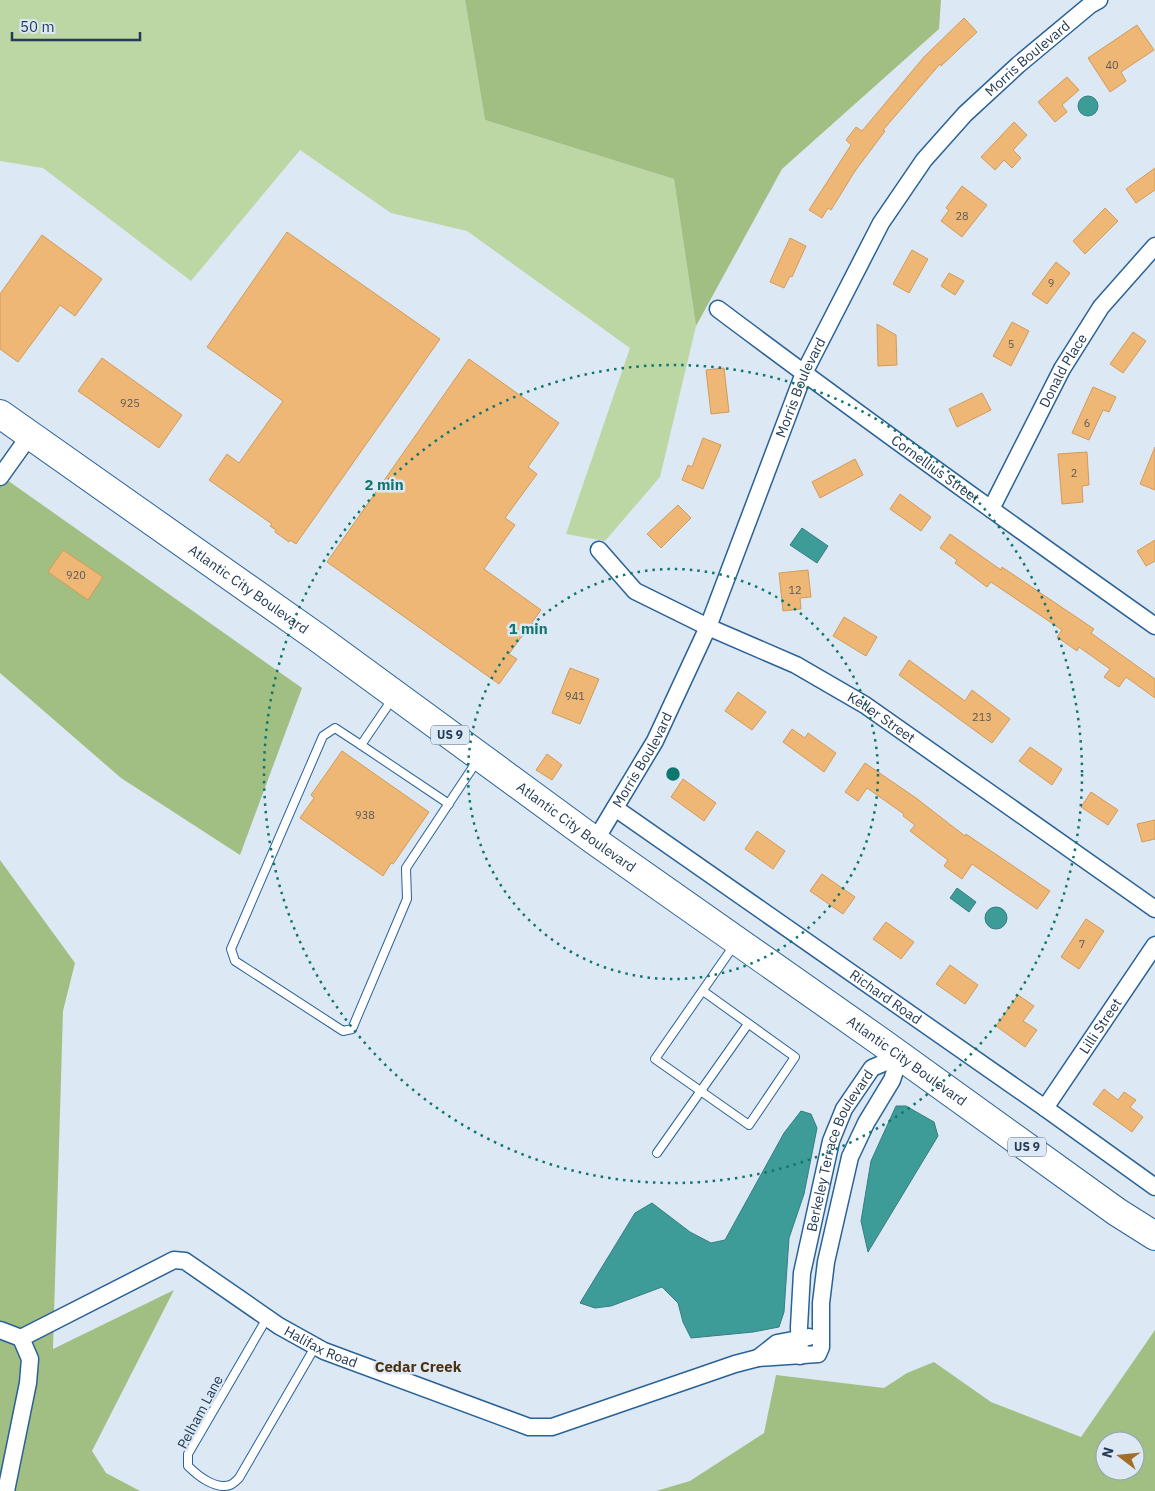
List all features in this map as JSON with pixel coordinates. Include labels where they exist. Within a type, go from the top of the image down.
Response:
[{"type":"highway","name":"Atlantic City Boulevard","points":[[0,414],[395,695],[595,841],[1109,1206],[1155,1236]]},
{"type":"street","name":"Morris Boulevard","points":[[595,841],[655,741],[708,627],[804,373],[881,223],[924,160],[965,114],[1018,65],[1093,2]]},
{"type":"street","name":"Donald Place","points":[[991,509],[1062,369],[1101,307],[1155,246]]},
{"type":"street","name":"Cornellius Street","points":[[718,308],[804,373],[1155,626]]},
{"type":"street","points":[[0,477],[30,435]]},
{"type":"street","name":"Keller Street","points":[[598,550],[634,591],[708,627],[796,665],[865,704],[1155,909]]},
{"type":"street","name":"Richard Road","points":[[615,808],[1155,1187]]},
{"type":"street","name":"Lilli Street","points":[[1045,1108],[1155,945]]},
{"type":"street","name":"Berkeley Terrace Boulevard","points":[[900,1056],[892,1080],[866,1123],[850,1157],[826,1262],[821,1303],[821,1347],[818,1354],[800,1356],[802,1273],[831,1141],[844,1109],[872,1068],[900,1056]]},
{"type":"street","name":"Halifax Road","points":[[21,1338],[174,1260],[185,1261],[267,1318],[315,1347],[529,1428],[552,1427],[735,1364],[758,1358],[800,1356]]},
{"type":"street","points":[[0,1330],[21,1338],[30,1359],[28,1383],[6,1491]]},
{"type":"street","name":"Halifax Road","points":[[758,1358],[777,1343],[820,1336]]},
{"type":"lane","points":[[361,746],[395,695]]},
{"type":"lane","points":[[448,804],[335,728],[323,736],[231,949],[235,961],[343,1031],[352,1029],[407,899],[406,868],[480,757]]},
{"type":"lane","points":[[703,990],[795,1057],[749,1125],[655,1058],[703,990],[738,941]]},
{"type":"lane","points":[[657,1153],[748,1024]]},
{"type":"lane","name":"Pelham Lane","points":[[267,1318],[188,1454],[188,1466],[198,1476],[218,1485],[230,1485],[240,1478],[315,1347]]},
{"type":"shaded area","points":[[0,0],[465,0],[485,120],[674,179],[696,326],[660,477],[605,541],[566,534],[630,348],[467,231],[391,213],[300,150],[191,281],[43,168],[0,161]]},
{"type":"shaded area","points":[[465,0],[941,0],[939,29],[782,169],[696,326],[674,179],[485,120]]},
{"type":"shaded area","points":[[1088,96],[1095,99],[1098,106],[1095,113],[1088,116],[1081,113],[1078,106],[1081,99]]},
{"type":"shaded area","points":[[0,475],[302,688],[240,855],[121,778],[0,673]]},
{"type":"shaded area","points":[[802,528],[828,546],[817,563],[790,545]]},
{"type":"shaded area","points":[[0,860],[75,963],[63,1011],[53,1349],[174,1290],[92,1451],[106,1473],[140,1491],[0,1491]]},
{"type":"shaded area","points":[[957,888],[976,902],[969,912],[950,898]]},
{"type":"shaded area","points":[[996,907],[1004,910],[1007,918],[1004,926],[996,929],[988,926],[985,918],[988,910]]},
{"type":"shaded area","points":[[896,1106],[906,1106],[934,1122],[938,1136],[868,1252],[861,1221],[871,1161]]},
{"type":"shaded area","points":[[801,1111],[811,1114],[817,1128],[804,1194],[789,1238],[784,1312],[779,1327],[753,1332],[691,1338],[683,1322],[678,1303],[662,1287],[611,1306],[595,1308],[580,1303],[635,1213],[652,1203],[690,1232],[711,1243],[725,1240],[784,1133]]},
{"type":"shaded area","points":[[1155,1330],[1155,1491],[656,1491],[690,1481],[764,1433],[776,1375],[884,1388],[907,1373],[934,1362],[991,1402],[1081,1437]]},
{"type":"building","points":[[964,18],[977,32],[941,66],[940,64],[883,130],[885,131],[855,171],[831,210],[828,208],[822,218],[809,210],[851,145],[846,140],[856,127],[862,131],[924,57]]},
{"type":"building","points":[[1137,25],[1154,50],[1121,72],[1126,81],[1110,92],[1088,58]]},
{"type":"building","points":[[1067,77],[1079,90],[1062,105],[1067,112],[1055,122],[1038,102]]},
{"type":"building","points":[[1014,122],[1027,135],[1013,150],[1021,158],[1012,168],[1004,160],[995,170],[981,157]]},
{"type":"building","points":[[1155,168],[1155,190],[1136,203],[1126,189]]},
{"type":"building","points":[[962,186],[987,205],[962,237],[941,221],[949,210],[946,208]]},
{"type":"building","points":[[1105,208],[1118,221],[1085,254],[1073,241]]},
{"type":"building","points":[[287,232],[440,339],[296,544],[290,540],[289,542],[275,532],[276,530],[270,526],[272,524],[209,480],[227,454],[239,463],[283,401],[207,347]]},
{"type":"building","points":[[42,235],[102,279],[75,316],[60,305],[18,362],[0,349],[0,294]]},
{"type":"building","points":[[790,238],[806,246],[792,277],[790,276],[784,288],[770,282]]},
{"type":"building","points":[[912,250],[928,259],[909,293],[893,284]]},
{"type":"building","points":[[1056,262],[1070,273],[1047,304],[1032,294]]},
{"type":"building","points":[[949,273],[964,281],[955,295],[941,286]]},
{"type":"building","points":[[1012,322],[1029,331],[1011,366],[993,356]]},
{"type":"building","points":[[877,324],[896,335],[897,365],[878,366]]},
{"type":"building","points":[[1133,332],[1146,341],[1123,373],[1110,364]]},
{"type":"building","points":[[102,358],[182,415],[159,448],[78,391]]},
{"type":"building","points":[[469,359],[559,423],[528,467],[537,474],[505,518],[515,525],[484,569],[541,610],[509,654],[517,659],[499,684],[327,562]]},
{"type":"building","points":[[724,368],[729,412],[711,414],[706,370]]},
{"type":"building","points":[[1093,387],[1116,397],[1109,412],[1103,410],[1089,440],[1072,433]]},
{"type":"building","points":[[982,393],[991,410],[957,427],[949,409]]},
{"type":"building","points":[[703,438],[721,445],[703,489],[682,480],[688,465],[692,467]]},
{"type":"building","points":[[1155,447],[1155,490],[1140,484]]},
{"type":"building","points":[[1087,452],[1089,485],[1082,486],[1083,502],[1062,504],[1058,454]]},
{"type":"building","points":[[855,459],[863,475],[820,498],[812,482]]},
{"type":"building","points":[[900,494],[931,517],[921,531],[890,509]]},
{"type":"building","points":[[678,505],[691,518],[661,548],[647,534]]},
{"type":"building","points":[[950,534],[1001,570],[1002,567],[1094,629],[1091,633],[1155,679],[1155,698],[1126,677],[1119,687],[1104,677],[1110,669],[1079,647],[1077,651],[1057,637],[1062,630],[991,582],[987,587],[955,563],[957,560],[940,548]]},
{"type":"building","points":[[1155,540],[1155,561],[1146,566],[1137,551]]},
{"type":"building","points":[[63,550],[103,577],[88,600],[48,572]]},
{"type":"building","points":[[808,570],[811,597],[800,598],[801,609],[783,611],[779,573]]},
{"type":"building","points":[[844,617],[877,637],[866,656],[833,636]]},
{"type":"building","points":[[909,660],[965,701],[972,690],[1010,719],[992,743],[899,675]]},
{"type":"building","points":[[570,668],[599,679],[580,724],[552,713]]},
{"type":"building","points":[[738,692],[766,712],[752,730],[725,711]]},
{"type":"building","points":[[792,729],[805,738],[808,733],[836,753],[824,772],[783,742]]},
{"type":"building","points":[[1030,747],[1062,769],[1052,785],[1019,761]]},
{"type":"building","points":[[342,751],[429,812],[383,876],[300,818],[314,798],[311,795]]},
{"type":"building","points":[[547,754],[562,765],[552,780],[536,770]]},
{"type":"building","points":[[865,763],[916,798],[965,836],[966,834],[1050,891],[1037,909],[972,864],[962,879],[944,866],[948,860],[910,831],[915,825],[903,816],[904,814],[867,788],[858,801],[845,792]]},
{"type":"building","points":[[683,779],[716,803],[704,821],[671,797]]},
{"type":"building","points":[[1091,792],[1118,810],[1108,825],[1081,807]]},
{"type":"building","points":[[1155,820],[1155,839],[1142,842],[1137,824]]},
{"type":"building","points":[[757,831],[785,851],[773,869],[745,849]]},
{"type":"building","points":[[822,874],[855,897],[843,914],[810,891]]},
{"type":"building","points":[[1086,919],[1104,931],[1079,969],[1061,957]]},
{"type":"building","points":[[886,922],[914,942],[901,959],[873,939]]},
{"type":"building","points":[[950,965],[978,985],[965,1004],[936,984]]},
{"type":"building","points":[[1018,995],[1034,1006],[1023,1021],[1037,1030],[1025,1047],[996,1026]]},
{"type":"building","points":[[1104,1089],[1118,1100],[1124,1092],[1136,1100],[1130,1107],[1143,1117],[1132,1132],[1093,1104]]},
{"type":"district","name":"Cedar Creek","points":[[418,1367]]}]
